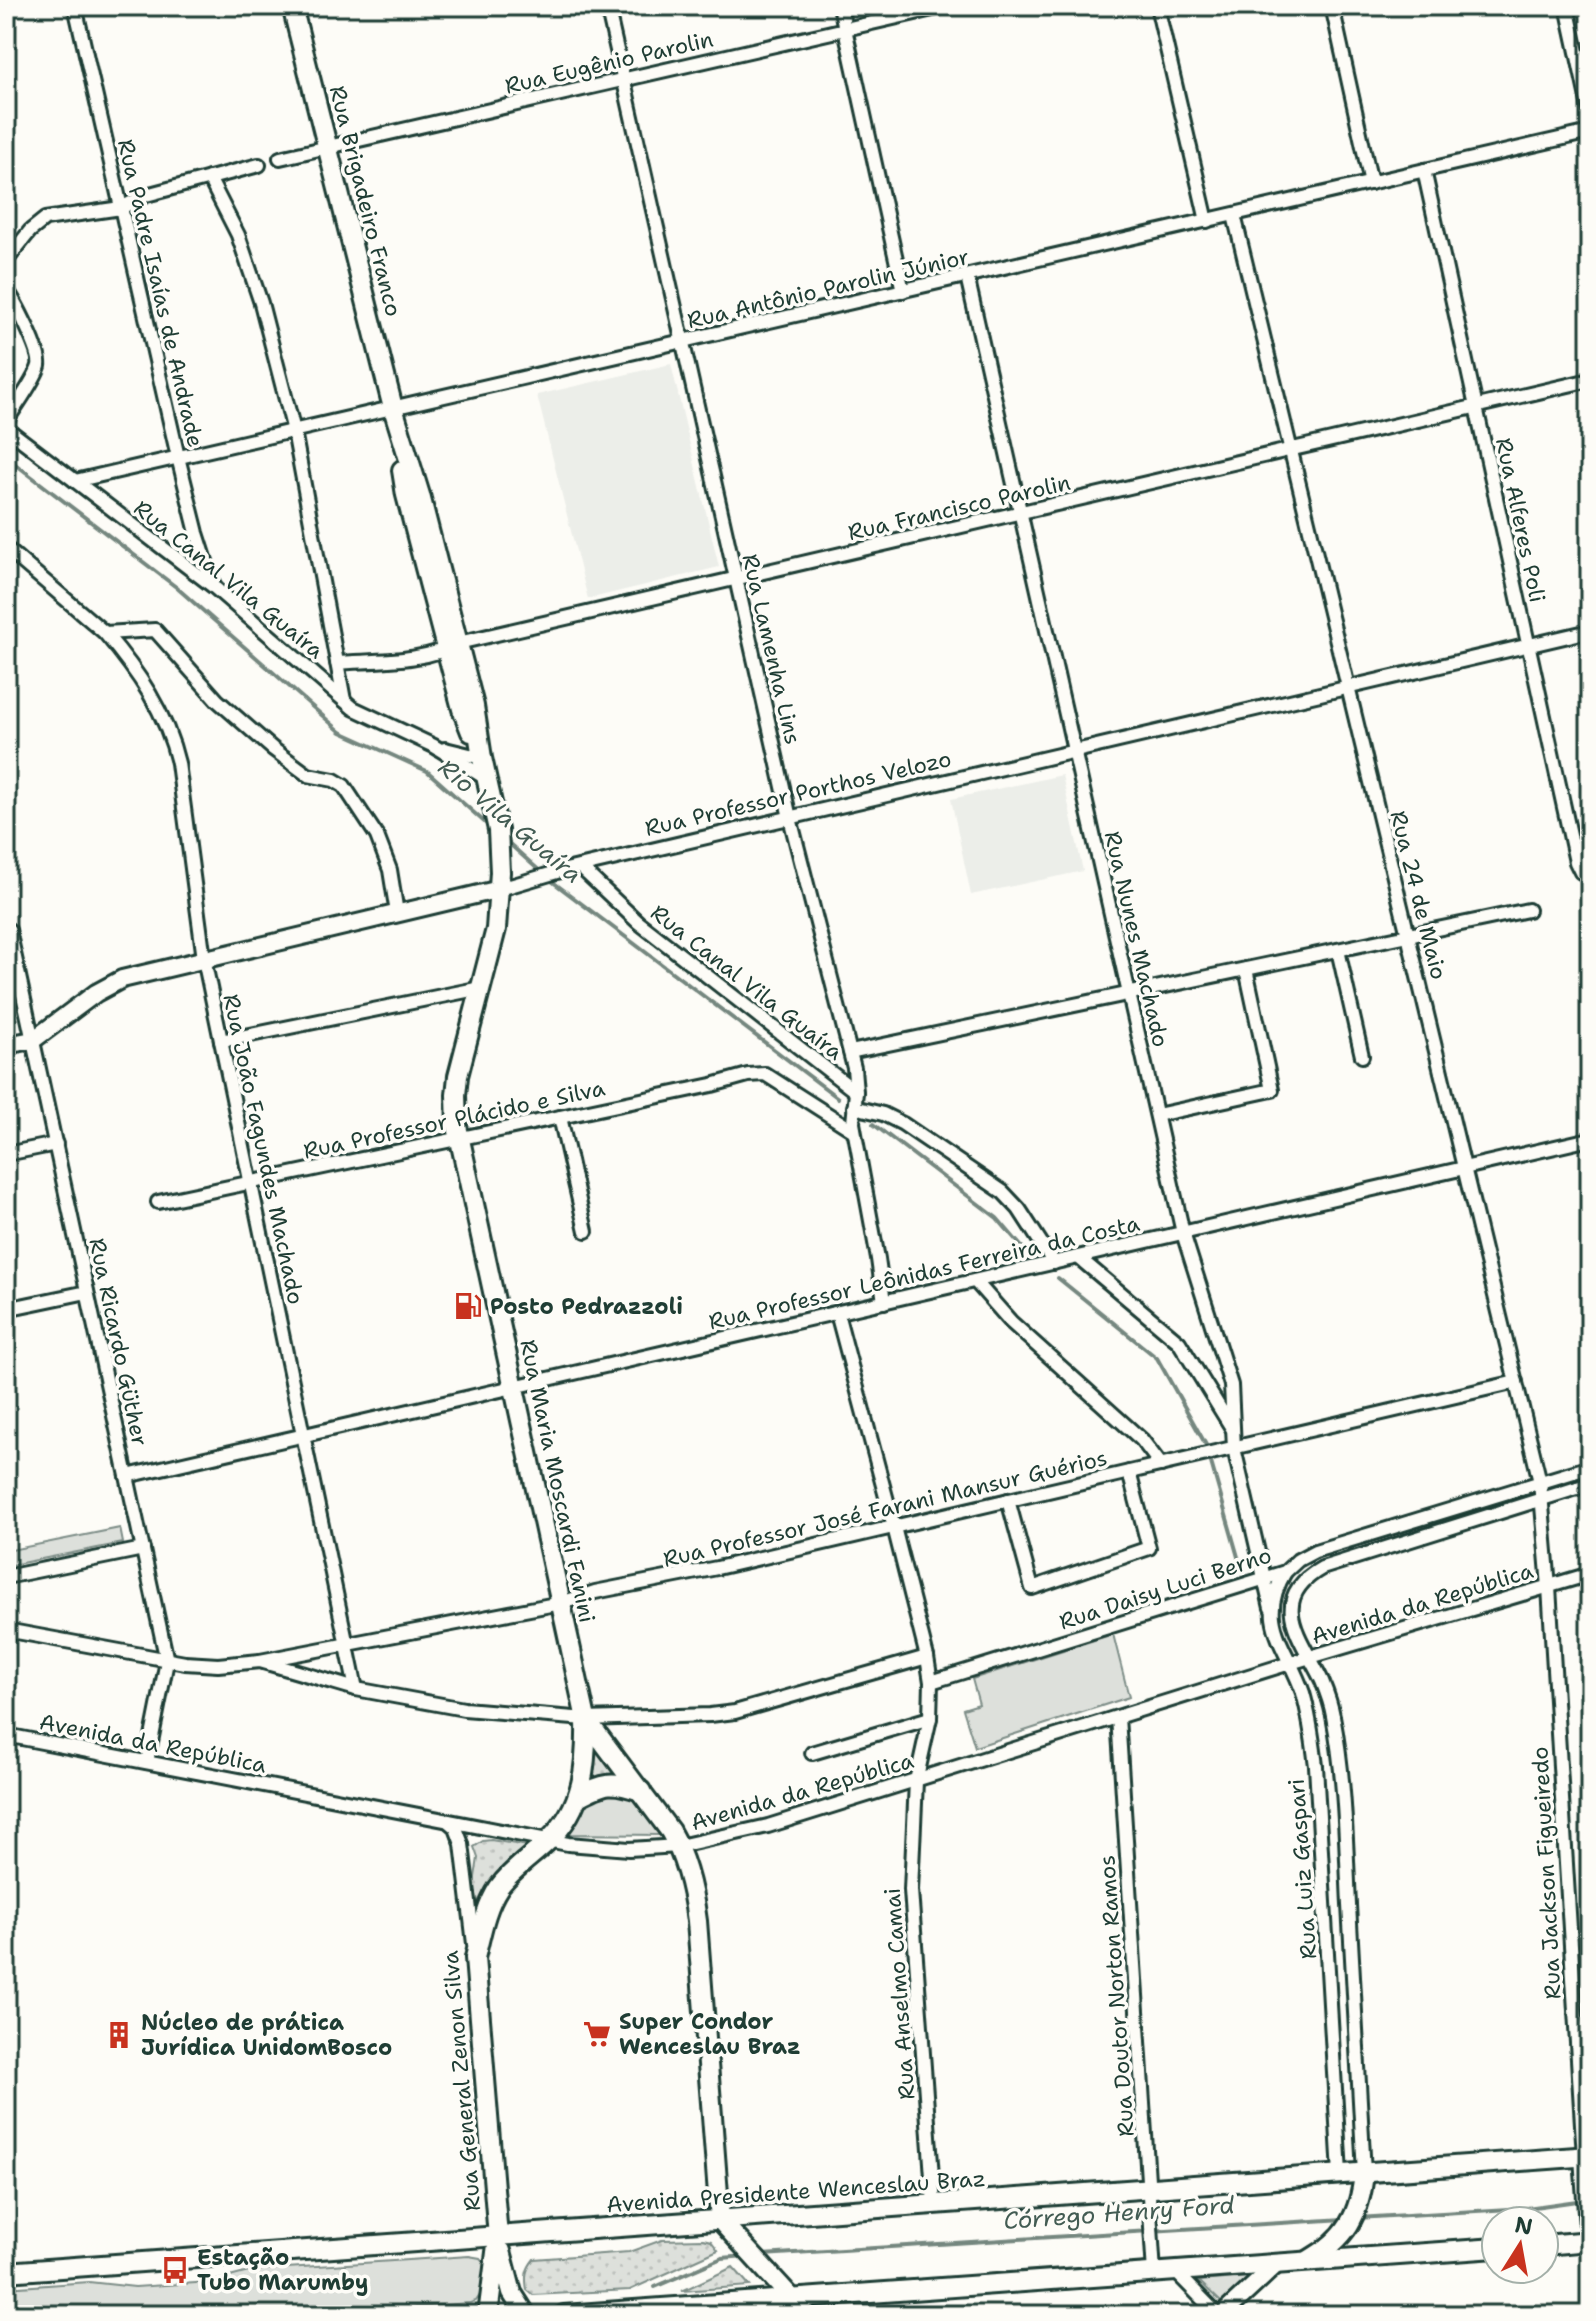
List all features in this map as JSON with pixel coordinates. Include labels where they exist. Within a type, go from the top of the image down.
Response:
[{"type":"main road","name":"Rua Brigadeiro Franco","points":[[292,6],[393,408],[406,495],[452,646],[462,709],[482,758],[495,811],[500,889]]},
{"type":"main road","name":"Rua Maria Moscardi Fanini","points":[[475,1958],[497,1890],[515,1869],[549,1841],[570,1814],[586,1766],[586,1719],[458,1139],[458,1076],[496,929],[500,889]]},
{"type":"main road","points":[[586,1719],[661,1816],[679,1846],[693,1895],[720,2220],[801,2310]]},
{"type":"main road","points":[[578,1797],[609,1783],[641,1791]]},
{"type":"main road","name":"Rua General Zenon Silva","points":[[475,1958],[498,2237],[488,2315]]},
{"type":"main road","name":"Avenida Presidente Wenceslau Braz","points":[[6,2272],[934,2204],[1149,2196],[1340,2174],[1364,2178],[1586,2162]]},
{"type":"main road","points":[[1560,2243],[1590,2239],[1586,2162]]},
{"type":"main road","points":[[1307,2262],[1326,2251],[1345,2232],[1358,2209],[1364,2178]]},
{"type":"main road","points":[[498,2237],[512,2293],[526,2315]]},
{"type":"main road","points":[[564,2315],[801,2310],[1175,2271],[1480,2249]]},
{"type":"street","name":"Rua Padre Isaías de Andrade","points":[[75,6],[178,457],[214,587]]},
{"type":"street","name":"Rua Lamenha Lins","points":[[607,6],[790,818],[854,1068],[854,1131],[884,1302]]},
{"type":"street","points":[[840,6],[903,291]]},
{"type":"street","name":"Rua Eugênio Parolin","points":[[280,158],[946,6]]},
{"type":"street","points":[[1157,6],[1207,221]]},
{"type":"street","points":[[1332,6],[1371,183]]},
{"type":"street","points":[[1567,6],[1590,112]]},
{"type":"street","name":"Rua Antônio Parolin Júnior","points":[[75,481],[1590,132]]},
{"type":"street","points":[[6,261],[30,231],[45,219],[121,208],[146,195],[259,165]]},
{"type":"street","name":"Rua Alferes Poli","points":[[1424,170],[1576,862],[1587,876]]},
{"type":"street","points":[[209,178],[234,227],[256,285],[294,431],[344,700]]},
{"type":"street","name":"Rua 24 de Maio","points":[[1234,215],[1540,1482],[1549,1587]]},
{"type":"street","name":"Rua Nunes Machado","points":[[967,276],[1183,1233],[1231,1385],[1234,1448],[1271,1608]]},
{"type":"street","points":[[6,289],[21,314],[40,361],[6,422]]},
{"type":"street","name":"Rua Francisco Parolin","points":[[337,663],[413,657],[1590,380]]},
{"type":"street","name":"Rua Canal Vila Guaíra","points":[[6,428],[214,587],[361,713],[434,746],[487,779]]},
{"type":"street","points":[[6,548],[105,633],[155,630],[217,700],[273,749],[308,775],[334,780],[344,786],[381,845],[390,870],[397,913]]},
{"type":"street","name":"Rua Professor Porthos Velozo","points":[[33,1040],[96,993],[141,973],[500,889],[557,872],[1590,631]]},
{"type":"street","name":"Rua João Fagundes Machado","points":[[105,633],[150,693],[172,739],[178,763],[204,959],[356,1689]]},
{"type":"street","name":"Rua Canal Vila Guaíra","points":[[434,746],[482,758]]},
{"type":"street","name":"Rua Canal Vila Guaíra","points":[[580,867],[638,922],[856,1092]]},
{"type":"street","points":[[850,1052],[1528,910]]},
{"type":"street","name":"Rua Ricardo Güther","points":[[9,930],[167,1661],[147,1762]]},
{"type":"street","points":[[1338,950],[1362,1056]]},
{"type":"street","points":[[1157,1115],[1272,1090],[1246,969]]},
{"type":"street","points":[[221,1041],[481,988]]},
{"type":"street","points":[[6,1045],[33,1040]]},
{"type":"street","name":"Rua Professor Plácido e Silva","points":[[158,1202],[757,1073],[773,1078],[854,1131]]},
{"type":"street","points":[[854,1107],[883,1114],[903,1124],[1003,1192],[1019,1209],[1054,1263]]},
{"type":"street","points":[[560,1117],[586,1231]]},
{"type":"street","name":"Rua Professor Leônidas Ferreira da Costa","points":[[127,1476],[1590,1139]]},
{"type":"street","points":[[6,1154],[56,1144]]},
{"type":"street","points":[[1078,1257],[1179,1342],[1232,1428]]},
{"type":"street","points":[[975,1281],[1011,1322],[1142,1440],[1161,1465]]},
{"type":"street","points":[[6,1309],[87,1292]]},
{"type":"street","name":"Rua Anselmo Camai","points":[[837,1313],[894,1527],[931,1682],[930,1718],[916,1781],[911,1890],[934,2204]]},
{"type":"street","name":"Rua Professor José Farani Mansur Guérios","points":[[260,1661],[561,1603],[595,1592],[717,1568],[1516,1382]]},
{"type":"street","name":"Rua Daisy Luci Berno","points":[[931,1682],[1285,1572],[1315,1551],[1590,1467]]},
{"type":"street","points":[[1008,1500],[1032,1588],[1149,1548],[1129,1472]]},
{"type":"street","name":"Rua Daisy Luci Berno","points":[[1299,1585],[1312,1573],[1334,1563],[1590,1484]]},
{"type":"street","points":[[6,1577],[143,1549]]},
{"type":"street","points":[[1271,1608],[1285,1572]]},
{"type":"street","name":"Avenida da República","points":[[6,1735],[549,1841],[607,1848],[679,1846],[768,1826],[1290,1663],[1590,1574]]},
{"type":"street","name":"Rua Luiz Gaspari","points":[[1299,1585],[1291,1604],[1291,1613],[1296,1631],[1329,1700],[1341,1771],[1364,2178]]},
{"type":"street","name":"Rua Jackson Figueiredo","points":[[1549,1587],[1586,2162]]},
{"type":"street","name":"Rua Luiz Gaspari","points":[[1271,1608],[1274,1626],[1307,1707],[1316,1766],[1340,2174]]},
{"type":"street","points":[[6,1630],[167,1661],[203,1665],[260,1661],[356,1689],[464,1709],[586,1719],[735,1712],[927,1657]]},
{"type":"street","name":"Rua Doutor Norton Ramos","points":[[1118,1717],[1154,2273]]},
{"type":"street","points":[[812,1753],[930,1718]]},
{"type":"street","name":"Rua General Zenon Silva","points":[[448,1821],[456,1828],[462,1844],[475,1958]]},
{"type":"street","points":[[462,1844],[491,1830]]},
{"type":"street","points":[[1175,2271],[1220,2315],[1277,2264]]},
{"type":"shaded area","points":[[671,364],[719,567],[588,599],[537,395]]},
{"type":"shaded area","points":[[1062,775],[1083,871],[971,895],[951,799]]},
{"type":"shaded area","points":[[120,1528],[123,1543],[6,1566],[6,1551]]},
{"type":"shaded area","points":[[1113,1634],[1129,1697],[975,1747],[963,1709],[979,1704],[972,1679]]},
{"type":"shaded area","points":[[594,1738],[621,1774],[589,1783]]},
{"type":"shaded area","points":[[601,1793],[626,1793],[635,1799],[660,1835],[563,1834],[584,1806]]},
{"type":"shaded area","points":[[491,1840],[527,1846],[496,1875],[474,1910],[473,1890],[478,1858],[474,1847]]},
{"type":"shaded area","points":[[662,2240],[711,2241],[718,2250],[630,2290],[533,2295],[527,2290],[526,2274],[534,2259],[629,2252]]},
{"type":"shaded area","points":[[469,2256],[480,2258],[484,2263],[480,2295],[470,2303],[310,2315],[6,2315],[6,2288],[89,2282],[135,2287],[211,2282],[256,2270]]},
{"type":"shaded area","points":[[733,2267],[750,2286],[682,2291]]},
{"type":"shaded area","points":[[1251,2277],[1224,2305],[1199,2281]]},
{"type":"waterway","name":"Rio Vila Guaíra","points":[[6,457],[176,587],[341,732],[427,771],[491,828]]},
{"type":"waterway","name":"Rio Vila Guaíra","points":[[504,839],[542,873]]},
{"type":"waterway","name":"Rio Vila Guaíra","points":[[549,879],[838,1098]]},
{"type":"waterway","name":"Rio Vila Guaíra","points":[[873,1124],[997,1218],[1027,1253]]},
{"type":"waterway","name":"Rio Vila Guaíra","points":[[1058,1278],[1157,1358],[1206,1445],[1242,1571]]},
{"type":"waterway","name":"Córrego Henry Ford","points":[[1357,2218],[1527,2208],[1584,2200]]},
{"type":"waterway","name":"Córrego Henry Ford","points":[[762,2255],[1344,2219]]},
{"type":"waterway","name":"Córrego Henry Ford","points":[[655,2287],[722,2258],[746,2256]]},
{"type":"place","name":"Posto Pedrazzoli","points":[[468,1306]]},
{"type":"place","name":"Super Condor Wenceslau Braz","points":[[597,2034]]},
{"type":"place","name":"Núcleo de prática Jurídica UnidomBosco","points":[[119,2035]]},
{"type":"place","name":"Estação Tubo Marumby","points":[[175,2270]]}]
